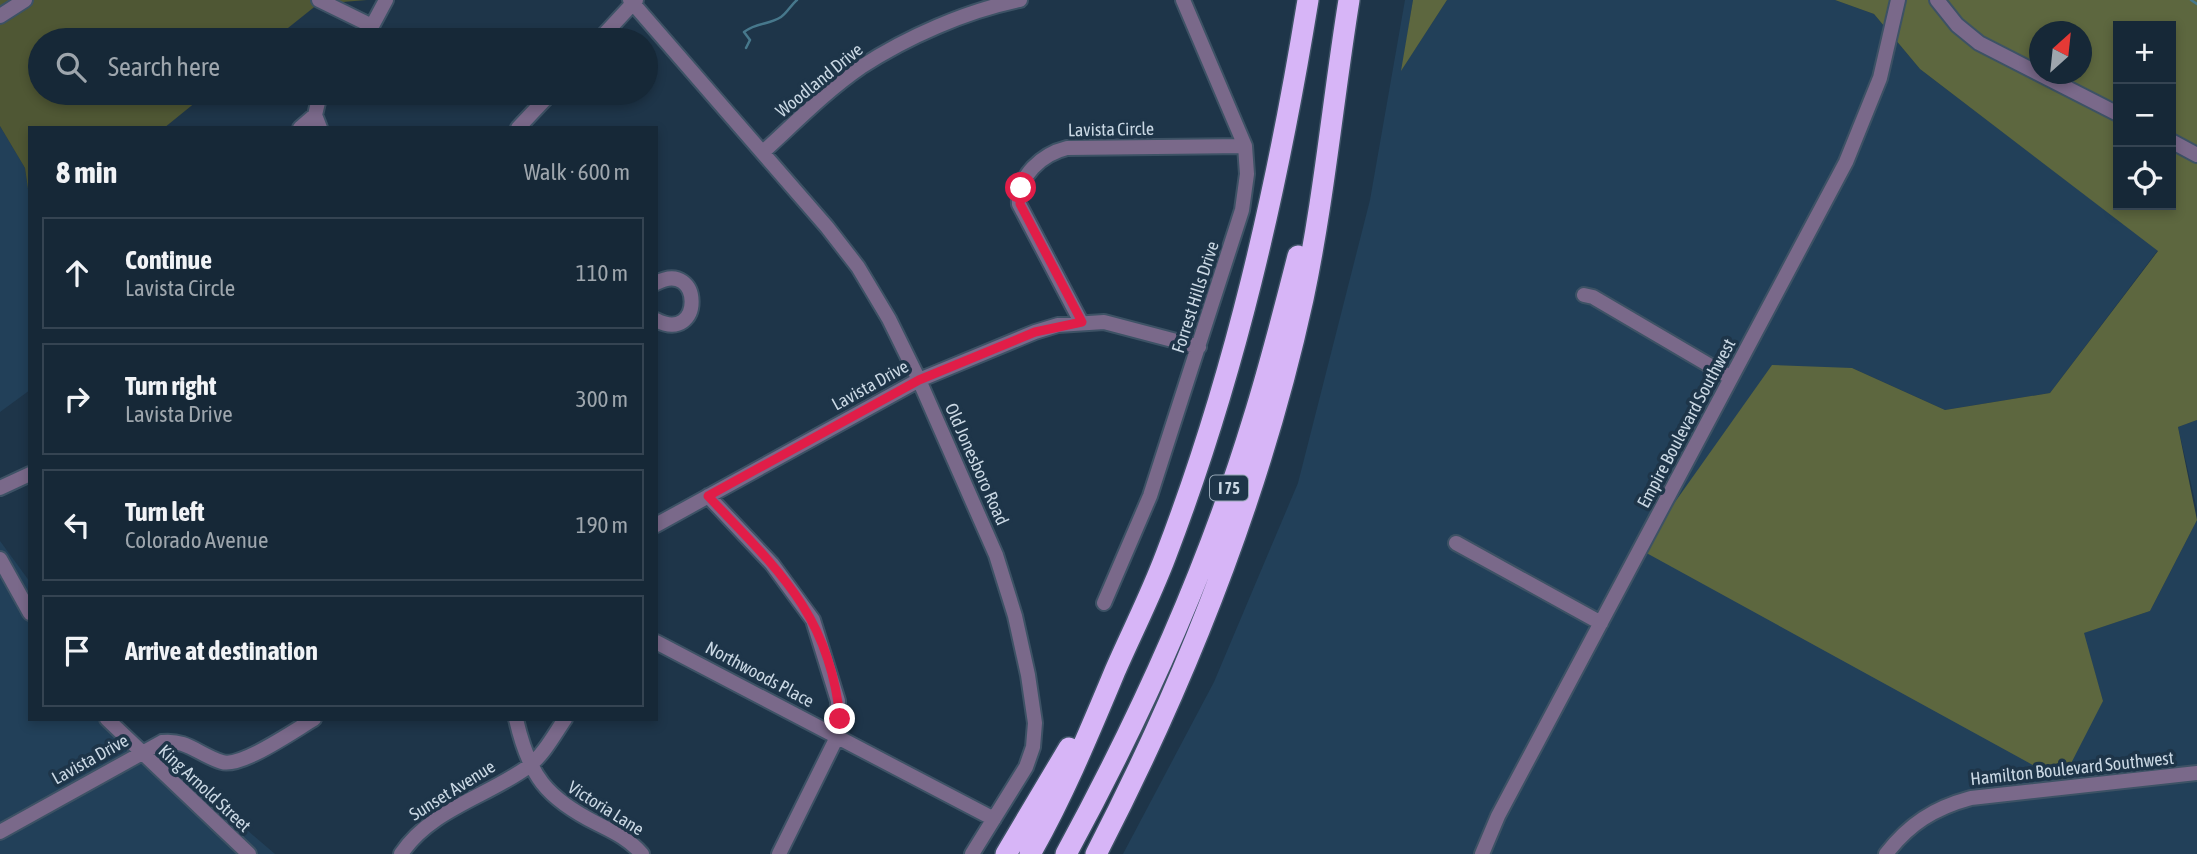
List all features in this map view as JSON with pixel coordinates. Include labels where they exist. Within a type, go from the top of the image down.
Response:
[{"type":"highway","name":"I 75","points":[[1030,854],[1077,760],[1166,556],[1239,333],[1276,181],[1308,0]]},
{"type":"highway","name":"I 75","points":[[1066,854],[1166,652],[1253,421],[1294,270],[1333,100],[1349,0]]},
{"type":"highway","points":[[1096,854],[1187,659],[1262,451],[1290,352],[1313,252],[1333,100]]},
{"type":"highway","points":[[1006,854],[1117,668]]},
{"type":"street","points":[[0,16],[25,0]]},
{"type":"street","points":[[318,0],[372,26],[386,0]]},
{"type":"street","name":"Woodland Drive","points":[[763,152],[832,90],[883,54],[950,22],[1020,0]]},
{"type":"street","name":"Forrest Hills Drive","points":[[1104,603],[1150,496],[1242,210],[1247,174],[1245,146],[1183,0]]},
{"type":"street","name":"Empire Boulevard Southwest","points":[[1482,854],[1498,816],[1846,162],[1865,121],[1880,78],[1898,0]]},
{"type":"street","points":[[1937,0],[1957,25],[1979,43],[2113,111]]},
{"type":"street","points":[[609,28],[633,1]]},
{"type":"street","name":"Old Jonesboro Road","points":[[633,1],[656,28]]},
{"type":"street","name":"Old Jonesboro Road","points":[[658,30],[858,267],[889,319],[919,380],[996,555],[1015,616],[1035,723],[1033,747],[1026,767],[972,854]]},
{"type":"street","points":[[520,126],[540,105]]},
{"type":"street","points":[[2176,144],[2197,155]]},
{"type":"street","name":"Lavista Circle","points":[[1082,322],[1020,204],[1021,188],[1038,162],[1051,152],[1067,148],[1245,146]]},
{"type":"street","points":[[658,283],[665,279],[680,281],[691,291],[693,299],[690,313],[679,323],[664,324],[658,321]]},
{"type":"street","points":[[1584,295],[1731,378]]},
{"type":"street","name":"Lavista Drive","points":[[658,524],[919,380],[1035,332],[1082,322],[1124,325],[1199,347]]},
{"type":"street","points":[[2,487],[28,475]]},
{"type":"street","points":[[708,496],[772,564],[813,620],[838,701],[837,737],[779,854]]},
{"type":"street","points":[[1456,543],[1601,623]]},
{"type":"street","points":[[0,559],[24,590]]},
{"type":"street","name":"Northwoods Place","points":[[658,643],[994,819]]},
{"type":"street","name":"King Arnold Street","points":[[109,721],[249,854]]},
{"type":"street","name":"Lavista Drive","points":[[0,832],[162,742],[174,740],[224,763],[241,761],[310,721]]},
{"type":"street","name":"Victoria Lane","points":[[517,721],[529,766],[543,787],[559,803],[623,837],[642,854]]},
{"type":"street","points":[[529,766],[544,751],[564,721]]},
{"type":"street","name":"Sunset Avenue","points":[[401,854],[412,837],[442,816],[529,766]]},
{"type":"street","name":"Hamilton Boulevard Southwest","points":[[1886,854],[1902,833],[1925,815],[1948,804],[1970,798],[2197,773]]},
{"type":"shaded area","points":[[1405,0],[1413,0],[1402,69],[1447,0],[1835,0],[1874,14],[1920,69],[2158,250],[2050,393],[1945,410],[1852,368],[2103,701],[2083,633],[2150,611],[2197,520],[2197,854],[1123,854],[1214,682],[1298,483],[1370,200]]},
{"type":"shaded area","points":[[0,126],[25,168],[28,189],[28,391],[0,412]]},
{"type":"shaded area","points":[[2197,420],[2197,510],[2178,427]]},
{"type":"shaded area","points":[[0,541],[28,579],[28,721],[120,721],[275,854],[0,854]]},
{"type":"green space","points":[[0,0],[367,0],[318,4],[288,28],[28,28],[28,105],[192,105],[166,126],[28,126],[28,189],[25,168],[0,126]]},
{"type":"green space","points":[[1413,0],[1447,0],[1401,71]]},
{"type":"green space","points":[[1835,0],[2197,0],[2197,420],[2178,427],[2197,520],[2150,611],[2084,633],[2103,701],[2062,781],[1641,550],[1772,365],[1852,368],[1945,410],[2050,393],[2158,251],[1920,69],[1874,14]]},
{"type":"waterway","points":[[746,48],[750,40],[744,32],[781,17],[797,0]]},
{"type":"waterway","points":[[2191,0],[2197,4]]},
{"type":"route","points":[[840,719],[822,641],[813,620],[799,597],[772,564],[708,496],[919,380],[1035,332],[1082,322],[1020,204],[1021,188]]}]
